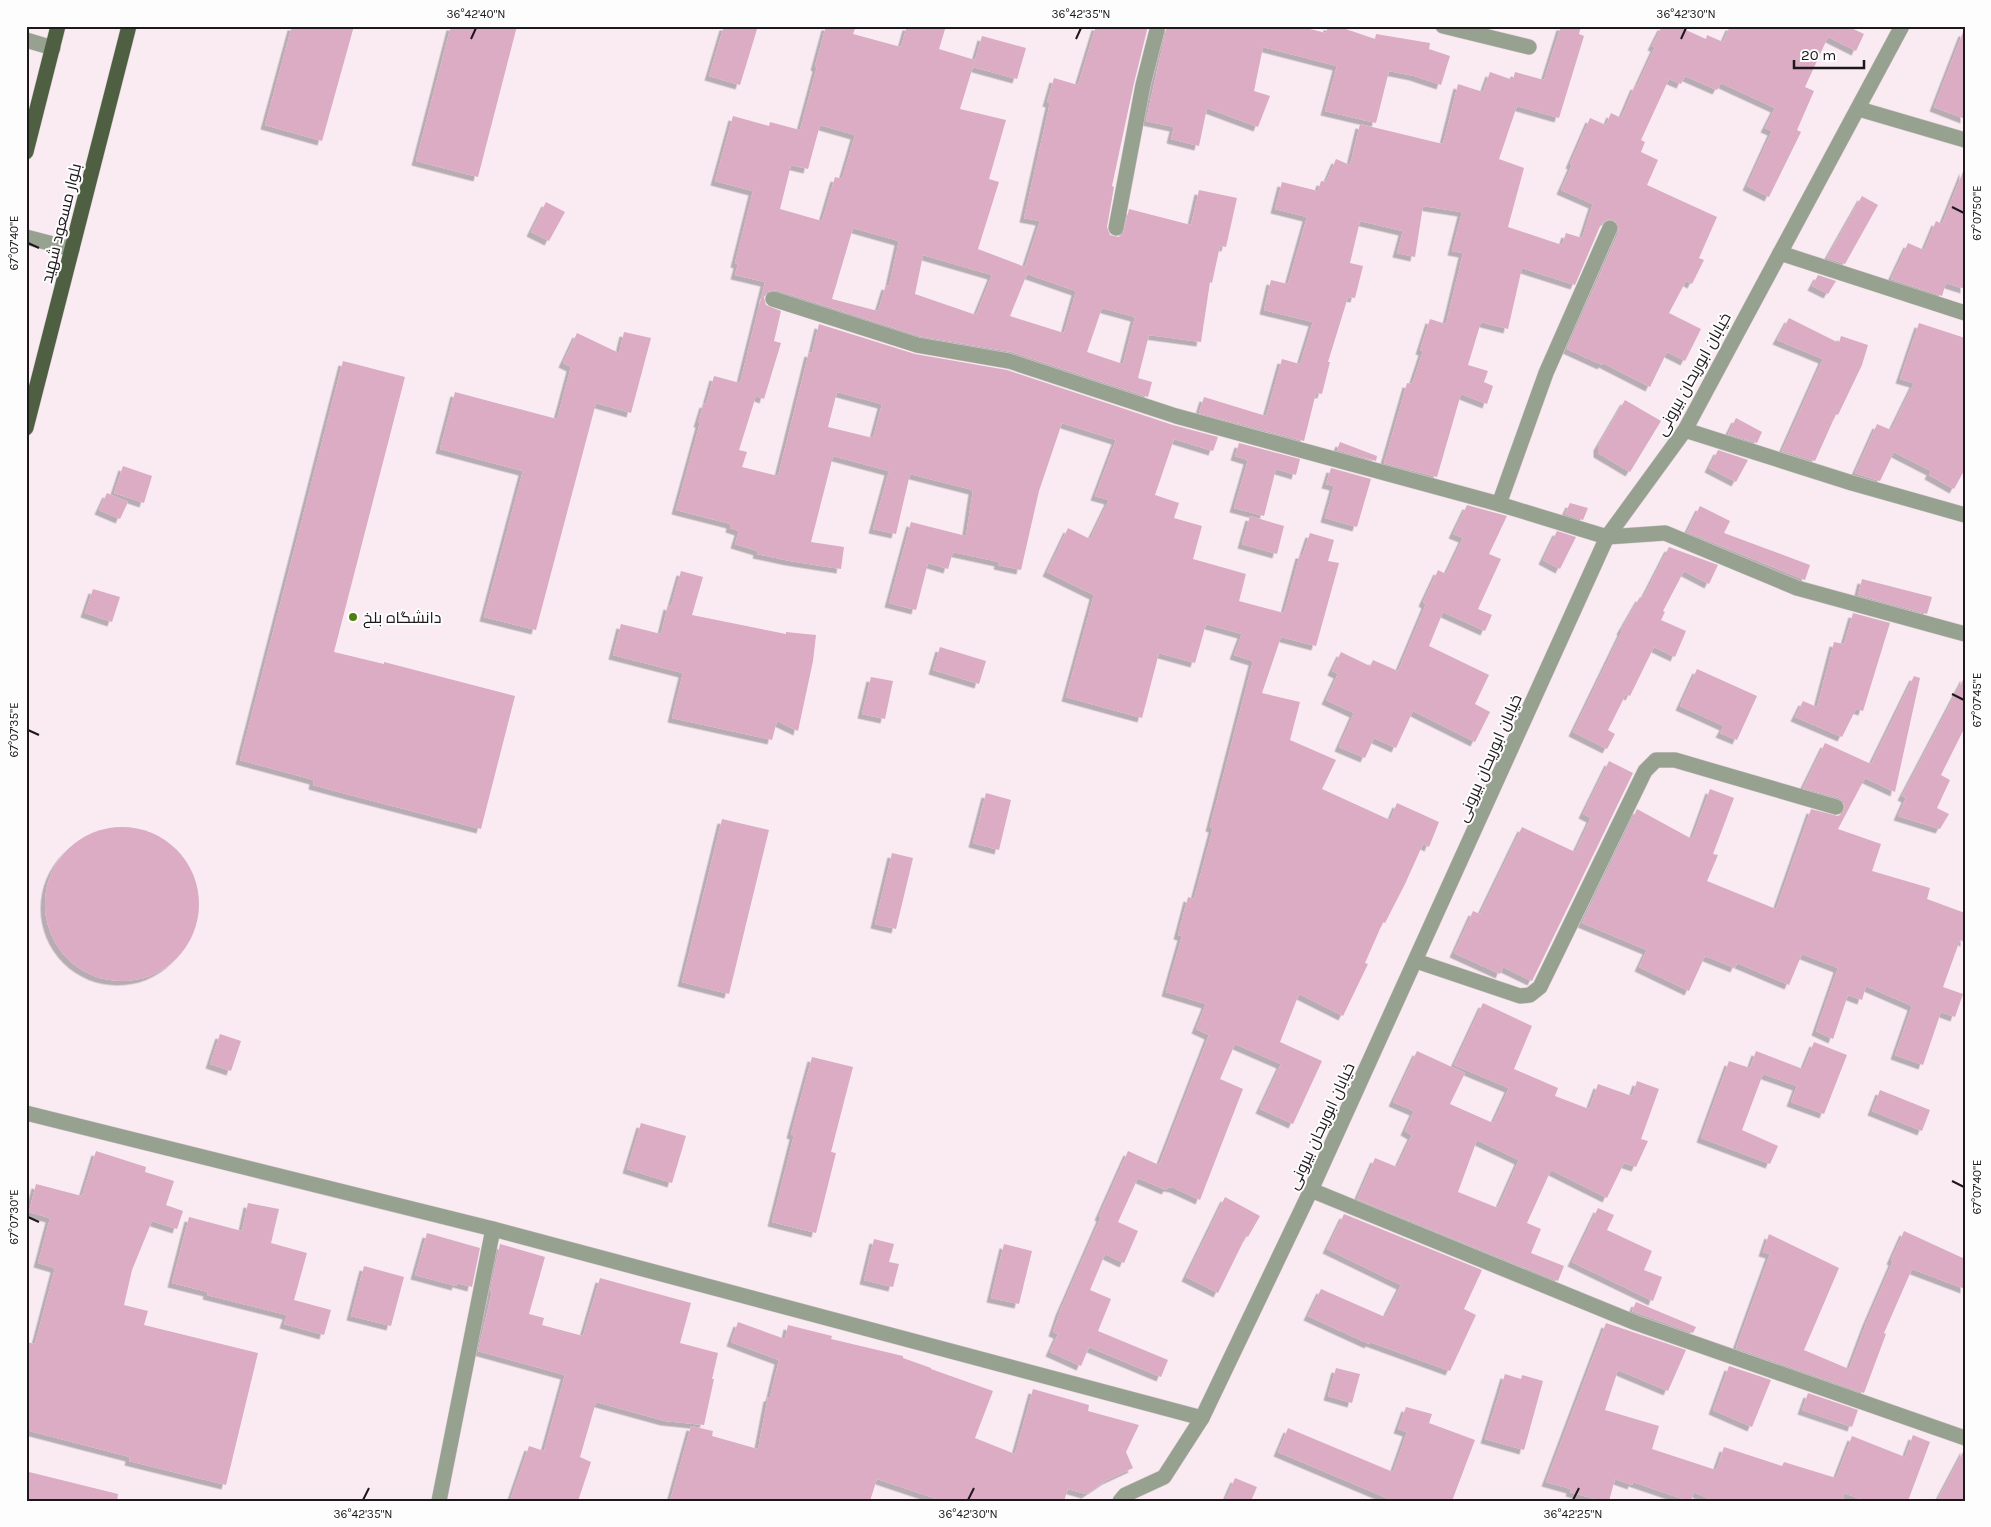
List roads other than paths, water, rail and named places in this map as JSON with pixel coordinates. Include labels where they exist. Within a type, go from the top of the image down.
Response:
[{"type":"main road","points":[[26,152],[58,26]]},
{"type":"main road","name":"بلوار مسعود شهید","points":[[26,428],[129,26]]},
{"type":"street","points":[[1116,228],[1143,86],[1158,26]]},
{"type":"street","points":[[1442,26],[1529,47]]},
{"type":"street","name":"خیابان ابوریحان بیرونی","points":[[1125,1499],[1164,1477],[1202,1418],[1311,1190],[1416,962],[1607,537],[1685,430],[1902,26]]},
{"type":"street","points":[[26,40],[53,48]]},
{"type":"street","points":[[1859,109],[1965,140]]},
{"type":"street","points":[[1499,504],[1546,374],[1610,228]]},
{"type":"street","points":[[26,237],[72,249]]},
{"type":"street","points":[[1780,253],[1965,313]]},
{"type":"street","points":[[773,300],[917,345],[1009,361],[1176,416],[1499,504],[1607,537],[1665,533],[1797,588],[1965,634]]},
{"type":"street","points":[[1685,430],[1852,483],[1965,515]]},
{"type":"street","points":[[1416,962],[1520,996],[1530,995],[1540,987],[1645,771],[1656,760],[1675,760],[1836,807]]},
{"type":"street","points":[[26,1113],[493,1229],[1202,1418]]},
{"type":"street","points":[[1311,1190],[1636,1323],[1965,1438]]},
{"type":"street","points":[[439,1501],[493,1229]]},
{"type":"place","name":"دانشگاه بلخ","points":[[353,617]]}]
